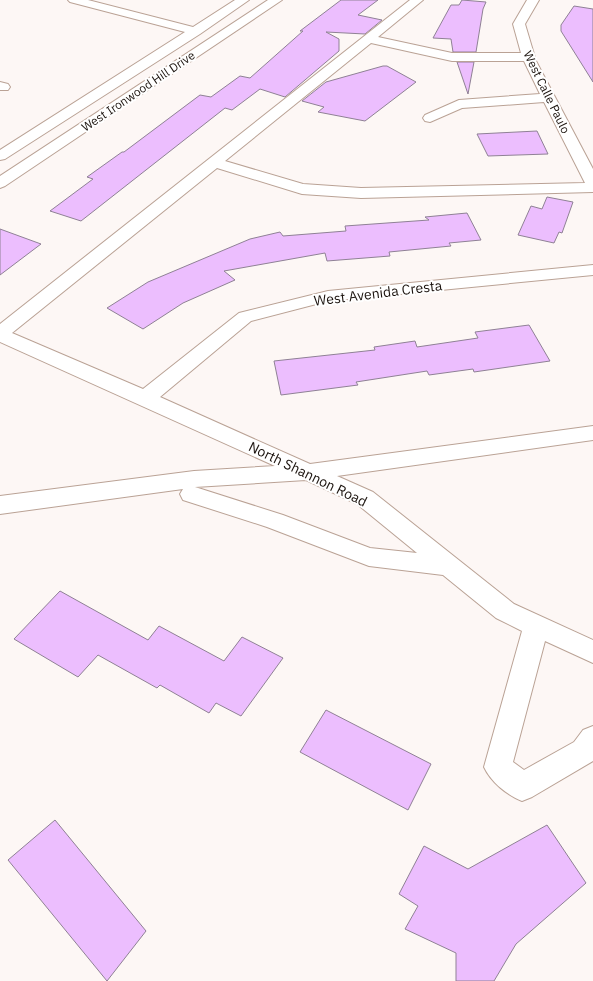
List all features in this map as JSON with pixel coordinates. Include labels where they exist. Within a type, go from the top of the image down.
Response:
[{"type":"street","points":[[74,0],[196,31]]},
{"type":"street","name":"West Ironwood Hill Drive","points":[[0,156],[7,145],[196,31],[243,0]]},
{"type":"street","name":"West Ironwood Hill Drive","points":[[0,183],[276,0]]},
{"type":"street","points":[[0,334],[417,0]]},
{"type":"street","name":"West Calle Paulo","points":[[532,0],[519,24],[528,57],[593,184]]},
{"type":"street","points":[[369,39],[452,57],[528,57]]},
{"type":"street","points":[[430,118],[459,104],[548,98]]},
{"type":"street","points":[[214,162],[302,189],[362,194],[593,187]]},
{"type":"street","name":"West Avenida Cresta","points":[[145,398],[245,317],[328,296],[593,270]]},
{"type":"street","name":"North Shannon Road","points":[[0,334],[365,498],[505,611],[593,652]]},
{"type":"street","points":[[0,505],[194,479],[308,472],[593,433]]},
{"type":"street","points":[[191,494],[275,521],[369,557],[450,566]]},
{"type":"street","points":[[536,626],[498,767],[522,787],[584,751],[593,739]]},
{"type":"building","points":[[341,0],[378,0],[358,15],[382,20],[365,34],[326,32],[339,39],[339,51],[285,97],[260,89],[232,110],[225,108],[81,221],[50,211],[93,179],[87,177],[124,152],[200,95],[211,97],[240,76],[250,78],[303,31],[300,31]]},
{"type":"building","points":[[462,0],[486,2],[483,9],[476,52],[453,52],[451,39],[433,38],[451,5],[459,5]]},
{"type":"building","points":[[574,6],[593,9],[593,82],[561,31],[561,25]]},
{"type":"building","points":[[457,62],[474,62],[468,94]]},
{"type":"building","points":[[387,66],[416,82],[365,121],[318,112],[324,107],[302,101],[326,82]]},
{"type":"building","points":[[537,131],[548,154],[488,156],[477,134]]},
{"type":"building","points":[[547,197],[573,202],[562,233],[559,232],[554,243],[518,235],[531,206],[542,209]]},
{"type":"building","points":[[467,213],[481,240],[449,243],[451,246],[389,252],[390,256],[327,261],[325,253],[224,271],[235,280],[183,303],[143,329],[107,308],[148,282],[250,239],[280,232],[283,236],[346,231],[345,226],[429,220],[425,217]]},
{"type":"building","points":[[0,229],[41,244],[0,275]]},
{"type":"building","points":[[529,325],[550,361],[474,372],[473,369],[429,375],[427,371],[356,382],[358,385],[281,395],[274,361],[375,350],[374,347],[415,341],[417,347],[478,338],[475,332]]},
{"type":"building","points":[[60,591],[148,640],[159,626],[224,661],[242,637],[283,658],[241,716],[216,703],[209,713],[160,685],[157,688],[98,655],[78,677],[14,639]]},
{"type":"building","points":[[326,710],[431,764],[408,810],[300,752]]},
{"type":"building","points":[[55,820],[146,931],[107,981],[8,860]]},
{"type":"building","points":[[547,825],[586,883],[516,944],[494,981],[456,981],[456,953],[405,929],[418,906],[399,894],[424,846],[468,869]]}]
